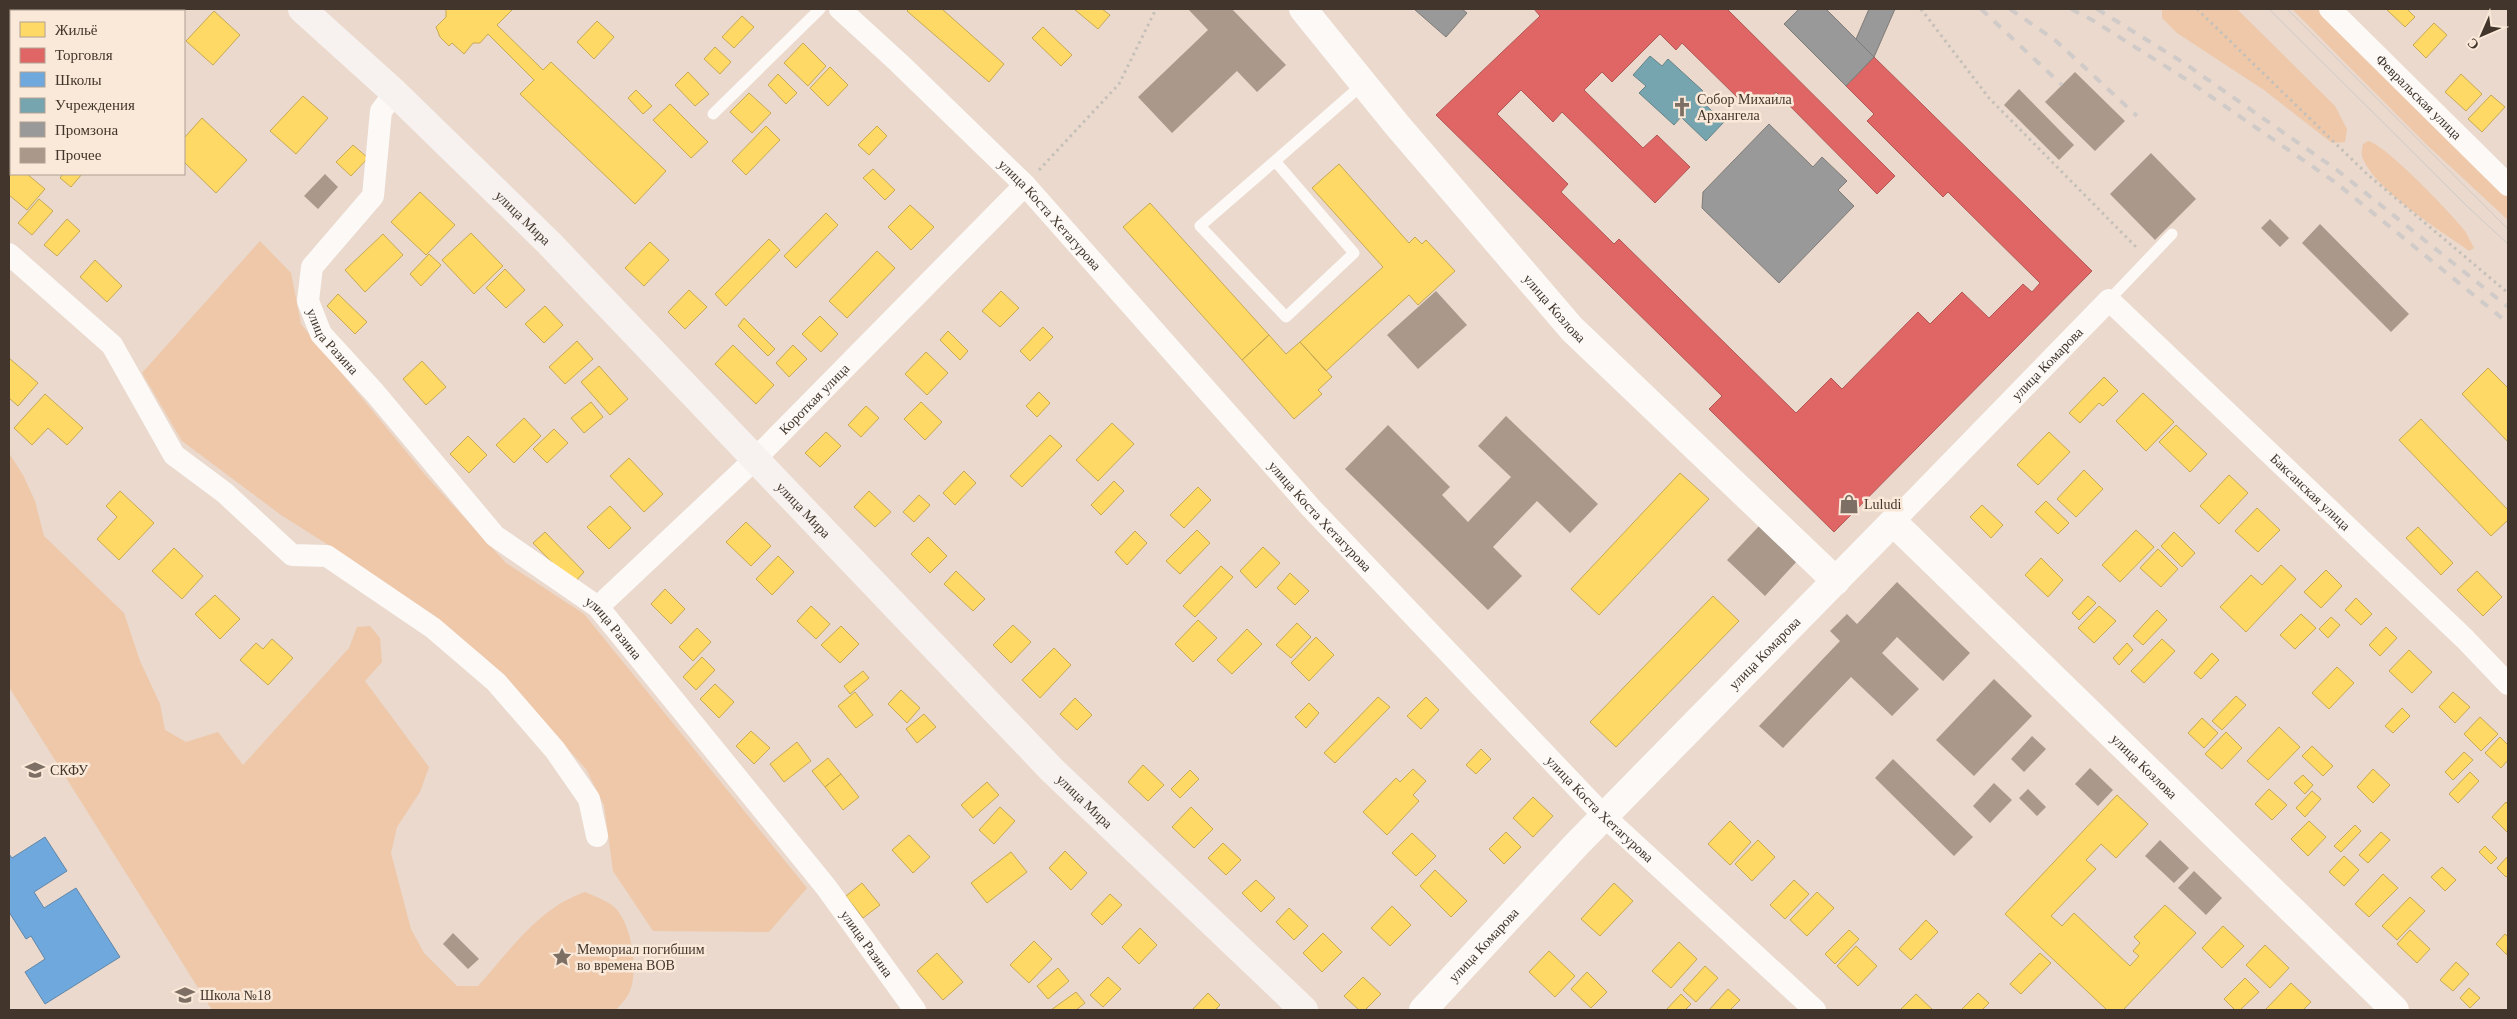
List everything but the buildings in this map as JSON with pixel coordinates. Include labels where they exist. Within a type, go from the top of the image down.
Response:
[{"type":"main road","name":"улица Мира","points":[[302,9],[395,93],[548,243],[1051,769],[1304,1010]]},
{"type":"street","name":"улица Коста Хетагурова","points":[[840,9],[899,62],[1025,185],[1312,508],[1604,816],[1814,1010]]},
{"type":"street","name":"улица Козлова","points":[[1303,9],[1363,84],[1572,329],[1836,581]]},
{"type":"street","name":"Февральская улица","points":[[2330,9],[2508,185]]},
{"type":"street","name":"улица Разина","points":[[395,93],[381,111],[373,196],[312,267],[308,301],[321,334],[375,393],[495,536],[598,608],[826,887],[915,1010]]},
{"type":"street","name":"Короткая улица","points":[[598,608],[754,460],[1025,185]]},
{"type":"street","points":[[9,254],[112,345],[174,455],[225,493],[292,555],[327,556],[433,628],[496,682],[555,750],[589,799],[597,836]]},
{"type":"street","name":"улица Комарова","points":[[1423,1010],[1604,816],[1894,522],[2109,300]]},
{"type":"street","name":"Баксанская улица","points":[[2109,300],[2465,639],[2508,684]]},
{"type":"street","name":"улица Козлова","points":[[1894,522],[2395,1010]]},
{"type":"lane","points":[[713,114],[820,9]]},
{"type":"lane","points":[[1275,161],[1354,253],[1286,317],[1200,226],[1363,84]]},
{"type":"lane","points":[[2109,300],[2172,234]]},
{"type":"path","points":[[1025,185],[1119,84],[1156,9]]},
{"type":"path","points":[[1921,9],[1989,98],[2148,259]]},
{"type":"path","points":[[2197,9],[2367,174],[2508,293]]},
{"type":"shaded area","points":[[2162,9],[2237,9],[2335,106],[2347,129],[2345,142],[2332,143],[2264,90],[2177,33],[2162,18]]},
{"type":"shaded area","points":[[2292,9],[2324,9],[2508,188],[2508,220],[2425,143]]},
{"type":"shaded area","points":[[2368,141],[2389,154],[2433,196],[2465,231],[2474,248],[2469,251],[2410,210],[2381,184],[2370,172],[2362,157],[2363,144]]},
{"type":"shaded area","points":[[260,241],[291,273],[301,324],[427,477],[506,563],[584,614],[807,888],[769,932],[653,931],[613,871],[604,805],[586,769],[484,657],[333,548],[281,515],[182,441],[142,373]]},
{"type":"shaded area","points":[[9,453],[23,475],[35,501],[44,536],[124,613],[140,661],[160,704],[165,730],[186,742],[218,732],[243,765],[349,648],[357,627],[370,626],[380,638],[382,662],[365,681],[429,767],[420,792],[397,827],[391,853],[411,929],[424,953],[457,986],[478,986],[539,920],[568,899],[585,892],[613,906],[620,913],[629,935],[634,962],[632,986],[628,995],[616,1010],[212,1010],[9,687]]},
{"type":"tram line","points":[[2269,9],[2470,209],[2508,244]]},
{"type":"tram line","points":[[2287,9],[2508,229]]},
{"type":"railway","points":[[1981,9],[2062,85]]},
{"type":"railway","points":[[2010,9],[2055,40],[2137,116]]},
{"type":"railway","points":[[2071,9],[2094,21],[2184,78],[2335,182],[2508,323]]},
{"type":"railway","points":[[2097,9],[2184,63],[2337,170],[2508,307]]},
{"type":"place","name":"Собор Михаила Архангела","points":[[1682,107]]},
{"type":"place","name":"Luludi","points":[[1849,504]]},
{"type":"place","name":"СКФУ","points":[[35,770]]},
{"type":"place","name":"Мемориал погибшим во времена ВОВ","points":[[562,957]]},
{"type":"place","name":"Школа №18","points":[[185,995]]}]
